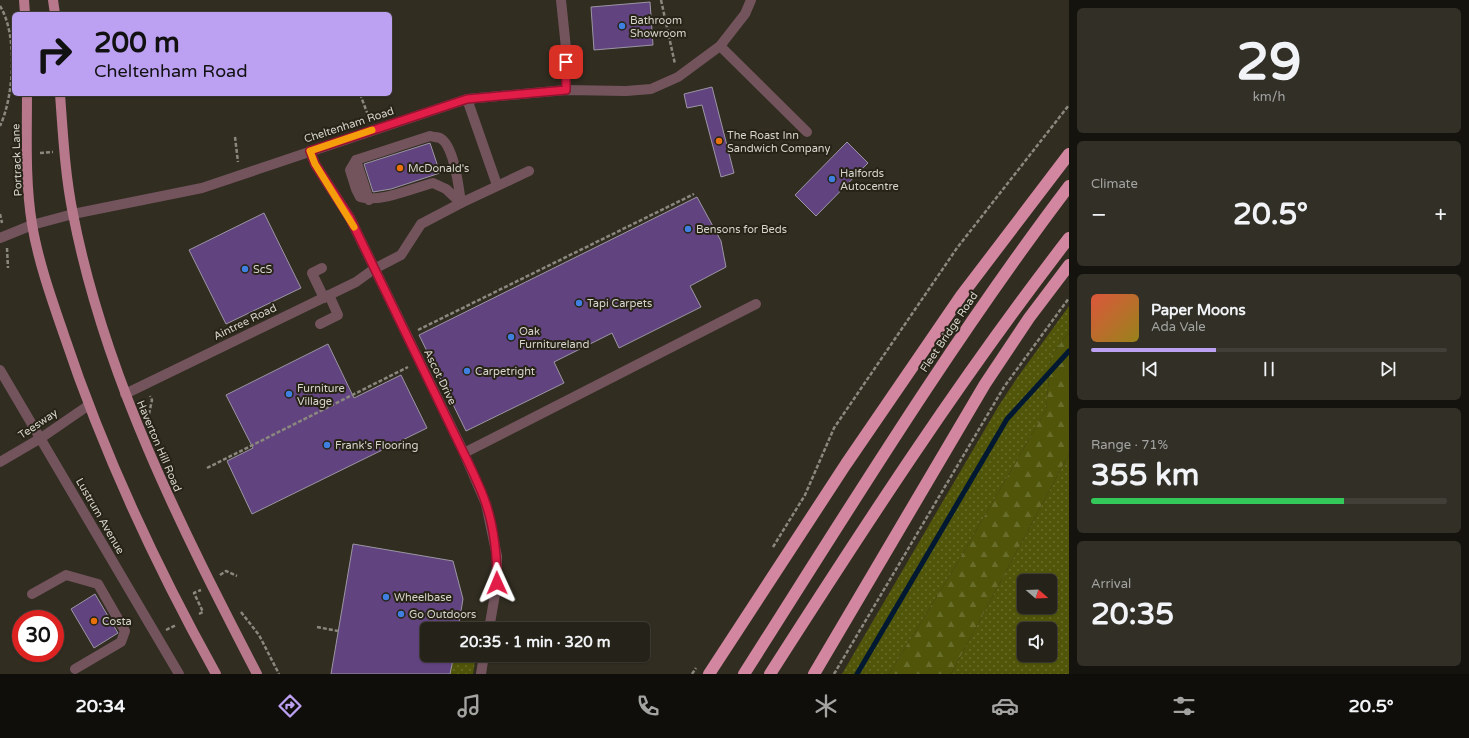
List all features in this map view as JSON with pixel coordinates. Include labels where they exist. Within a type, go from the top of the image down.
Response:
[{"type":"highway","points":[[709,674],[846,464],[961,296],[1069,154]]},
{"type":"highway","name":"Fleet Bridge Road","points":[[744,674],[857,497],[982,306],[1069,186]]},
{"type":"highway","points":[[770,674],[875,510],[956,390],[1013,311],[1069,238]]},
{"type":"highway","points":[[814,674],[985,384],[1029,318],[1069,266]]},
{"type":"main road","points":[[24,0],[25,12]]},
{"type":"main road","points":[[53,0],[55,12]]},
{"type":"main road","name":"Portrack Lane","points":[[27,96],[27,167],[32,225]]},
{"type":"main road","points":[[60,96],[64,151],[73,214]]},
{"type":"main road","name":"Haverton Hill Road","points":[[73,214],[97,312],[125,394],[164,490],[211,586],[257,674]]},
{"type":"main road","points":[[32,225],[50,293],[89,405],[133,509],[186,620],[216,674]]},
{"type":"street","points":[[562,0],[566,48],[566,90]]},
{"type":"street","name":"Cheltenham Road","points":[[32,225],[73,214],[202,188],[467,99],[566,90],[626,91],[651,89],[678,77],[720,46],[745,14],[751,0]]},
{"type":"street","points":[[720,46],[807,132]]},
{"type":"street","points":[[467,99],[497,185]]},
{"type":"street","points":[[430,136],[440,138],[447,146],[459,181],[460,203],[446,189],[433,182],[369,200],[360,197],[350,170],[356,160],[430,136]]},
{"type":"street","name":"Ascot Drive","points":[[310,151],[315,164],[350,218],[464,453],[486,504],[497,556],[497,583],[490,622]]},
{"type":"street","name":"Aintree Road","points":[[125,394],[356,282],[374,269],[401,255],[422,224],[460,203],[529,171]]},
{"type":"street","points":[[0,238],[32,225]]},
{"type":"street","points":[[320,324],[338,315],[312,273],[322,268]]},
{"type":"street","points":[[464,453],[756,304]]},
{"type":"street","name":"Lustrum Avenue","points":[[0,370],[179,674]]},
{"type":"street","name":"Teesway","points":[[0,462],[41,438],[89,405]]},
{"type":"street","points":[[32,594],[66,576],[98,584],[125,631],[121,642],[75,670]]},
{"type":"street","points":[[481,674],[483,662]]},
{"type":"path","points":[[661,0],[678,77]]},
{"type":"path","points":[[0,6],[7,17],[10,31],[12,83],[0,126]]},
{"type":"path","points":[[361,96],[368,115]]},
{"type":"path","points":[[769,554],[805,495],[834,428],[957,248],[1069,105]]},
{"type":"path","points":[[235,138],[238,163]]},
{"type":"path","points":[[27,167],[39,167],[38,153],[64,151]]},
{"type":"path","points":[[407,336],[694,194]]},
{"type":"path","points":[[834,674],[1004,387],[1069,298]]},
{"type":"path","points":[[207,468],[420,362]]},
{"type":"path","points":[[220,575],[226,571],[237,576]]},
{"type":"path","points":[[175,626],[203,612],[194,593],[211,586]]},
{"type":"path","points":[[238,608],[259,635],[279,674]]},
{"type":"path","points":[[317,627],[338,631]]},
{"type":"path","points":[[692,674],[700,662]]},
{"type":"green space","points":[[1069,306],[1069,332],[1051,356],[1046,410],[955,567],[889,674],[842,674],[998,407]]},
{"type":"green space","points":[[1069,332],[1069,454],[951,674],[889,674],[955,567],[1046,410],[1051,356]]},
{"type":"green space","points":[[1069,454],[1069,674],[951,674]]},
{"type":"green space","points":[[453,662],[475,662],[473,674],[450,674]]},
{"type":"building","name":"Bathroom Showroom","points":[[650,2],[653,45],[594,50],[591,7]]},
{"type":"building","name":"The Roast Inn Sandwich Company","points":[[712,87],[734,173],[721,177],[702,105],[687,108],[684,94]]},
{"type":"building","name":"Halfords Autocentre","points":[[847,142],[868,163],[816,216],[795,195]]},
{"type":"building","name":"McDonald's","points":[[430,143],[440,173],[391,189],[373,192],[364,164]]},
{"type":"building","points":[[697,197],[721,241],[726,267],[690,286],[701,307],[619,348],[612,333],[554,362],[564,383],[466,431],[419,335]]},
{"type":"building","name":"ScS","points":[[264,213],[301,288],[226,324],[189,250]]},
{"type":"building","name":"Frank's Flooring","points":[[328,344],[354,398],[401,375],[427,428],[252,514],[227,461],[253,448],[226,395]]},
{"type":"building","name":"Go Outdoors","points":[[353,544],[453,561],[463,599],[459,622],[420,622],[420,662],[453,662],[450,674],[331,674]]},
{"type":"building","name":"Costa","points":[[95,594],[118,633],[94,648],[71,609]]},
{"type":"waterway","points":[[857,674],[1007,419],[1069,351]]},
{"type":"slow traffic","points":[[354,227],[350,218],[315,164],[310,151],[372,130]]},
{"type":"place","name":"Bathroom Showroom","points":[[622,26]]},
{"type":"place","name":"The Roast Inn Sandwich Company","points":[[719,141]]},
{"type":"place","name":"McDonald's","points":[[400,168]]},
{"type":"place","name":"Halfords Autocentre","points":[[832,179]]},
{"type":"place","name":"Bensons for Beds","points":[[688,229]]},
{"type":"place","name":"ScS","points":[[245,269]]},
{"type":"place","name":"Tapi Carpets","points":[[579,303]]},
{"type":"place","name":"Oak Furnitureland","points":[[511,337]]},
{"type":"place","name":"Carpetright","points":[[467,371]]},
{"type":"place","name":"Furniture Village","points":[[289,394]]},
{"type":"place","name":"Frank's Flooring","points":[[327,445]]},
{"type":"place","name":"Wheelbase","points":[[386,597]]},
{"type":"place","name":"Go Outdoors","points":[[401,614]]},
{"type":"place","name":"Costa","points":[[94,621]]},
{"type":"route","points":[[497,583],[497,556],[492,528],[486,504],[469,464],[350,218],[315,164],[310,151],[467,99],[566,90],[566,62]]}]
